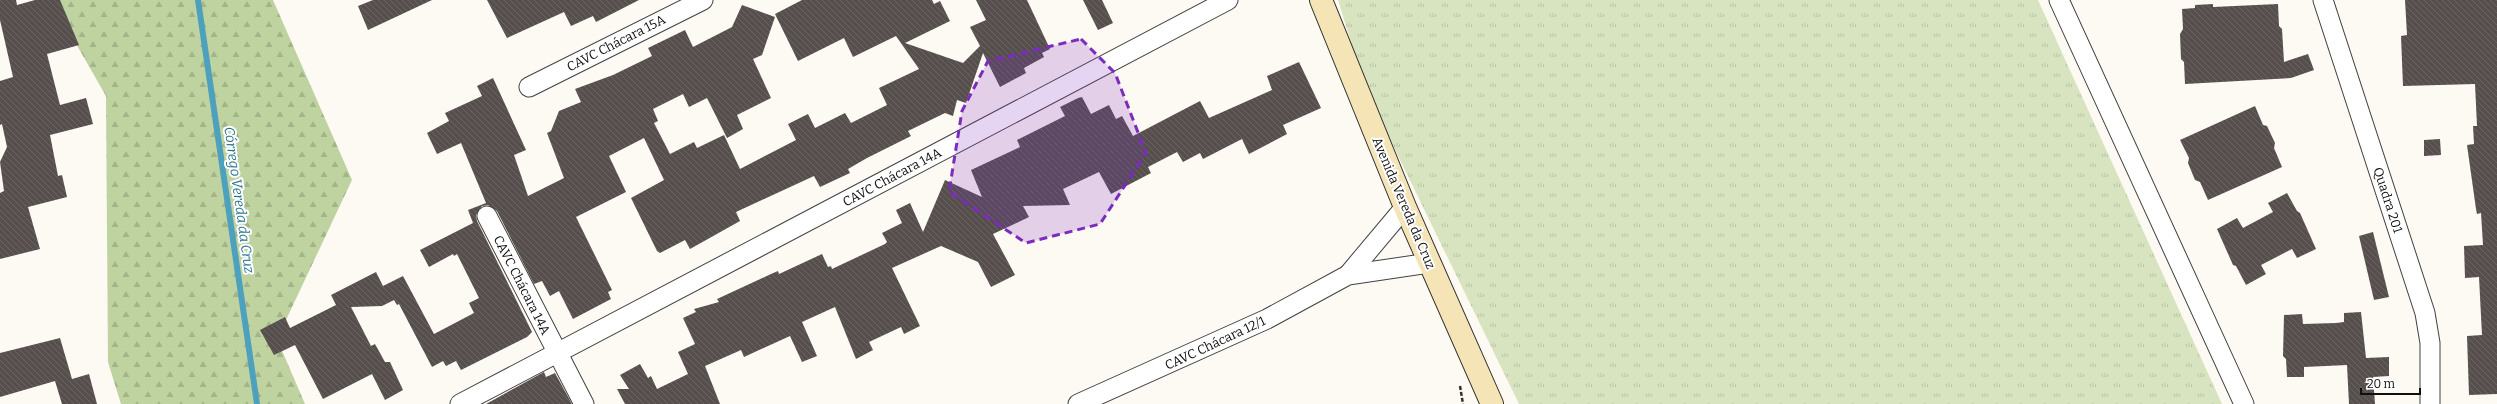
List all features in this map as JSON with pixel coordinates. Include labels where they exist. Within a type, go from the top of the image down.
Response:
[{"type":"street","name":"CAVC Chácara 15A","points":[[529,87],[703,0]]},
{"type":"street","name":"CAVC Chácara 14A","points":[[460,404],[1228,0]]},
{"type":"street","name":"Avenida Vereda da Cruz","points":[[1321,0],[1404,207],[1492,404]]},
{"type":"street","points":[[2059,0],[2244,404]]},
{"type":"street","name":"Quadra 201","points":[[2323,0],[2424,313],[2430,343],[2430,404]]},
{"type":"street","name":"CAVC Chácara 12/1","points":[[1348,275],[1404,207]]},
{"type":"street","name":"CAVC Chácara 14A","points":[[487,216],[584,404]]},
{"type":"street","name":"CAVC Chácara 12/1","points":[[1078,404],[1260,322],[1348,275],[1430,263]]},
{"type":"path","points":[[1458,380],[1463,404]]},
{"type":"highlighted area","points":[[1081,39],[1115,73],[1146,153],[1100,224],[1026,243],[949,192],[962,111],[988,61]]},
{"type":"green space","points":[[51,0],[273,0],[352,180],[277,339],[305,404],[121,404],[108,362],[106,96]]},
{"type":"green space","points":[[1338,0],[2038,0],[2222,404],[1519,404],[1365,88]]},
{"type":"building","points":[[0,0],[16,0],[17,5],[35,0],[60,0],[79,45],[47,54],[60,105],[86,98],[93,124],[50,135],[58,176],[62,175],[67,197],[28,207],[40,249],[0,259],[0,193],[4,191],[0,162],[7,147],[2,124],[0,125],[0,81],[13,77],[0,20]]},
{"type":"building","points":[[373,0],[432,0],[368,30],[358,6]]},
{"type":"building","points":[[487,0],[639,0],[596,22],[593,16],[571,26],[564,12],[507,38]]},
{"type":"building","points":[[802,0],[932,0],[934,4],[940,1],[950,21],[905,43],[963,63],[980,46],[970,27],[986,20],[976,0],[1027,0],[1050,49],[1042,53],[1044,57],[1024,68],[1026,73],[1000,87],[983,53],[966,103],[957,100],[953,116],[945,113],[908,131],[911,136],[848,169],[850,173],[820,187],[814,176],[736,212],[740,221],[690,249],[685,240],[660,253],[657,251],[631,198],[664,180],[644,138],[609,156],[626,192],[576,217],[612,290],[608,292],[611,299],[573,319],[559,291],[550,296],[542,281],[534,284],[497,211],[488,205],[482,206],[476,215],[477,221],[532,332],[527,337],[461,370],[456,361],[446,366],[443,361],[432,367],[399,304],[397,305],[394,300],[382,306],[351,307],[371,346],[375,344],[385,362],[390,362],[403,390],[385,400],[372,374],[323,399],[295,345],[274,355],[260,330],[285,317],[290,328],[336,305],[331,295],[376,272],[383,286],[403,276],[434,334],[474,313],[469,303],[479,298],[457,254],[454,256],[453,254],[429,267],[420,250],[473,223],[468,210],[486,203],[461,143],[437,154],[427,133],[449,121],[445,113],[482,96],[477,86],[493,78],[526,150],[514,155],[528,196],[564,178],[547,133],[551,131],[559,111],[581,102],[575,89],[613,75],[652,56],[648,48],[685,30],[693,47],[732,27],[742,5],[775,17],[762,55],[753,59],[771,98],[737,115],[743,129],[727,138],[707,98],[689,107],[683,94],[653,109],[658,121],[654,123],[670,154],[694,142],[697,148],[724,135],[740,169],[796,140],[788,124],[808,114],[815,128],[845,113],[851,123],[887,105],[879,88],[919,69],[896,36],[853,57],[844,38],[798,61],[775,14]]},
{"type":"building","points":[[1083,0],[1102,0],[1113,23],[1098,30]]},
{"type":"building","points":[[2405,0],[2497,0],[2497,394],[2469,395],[2467,336],[2482,335],[2479,277],[2465,278],[2464,246],[2483,245],[2481,213],[2477,214],[2467,145],[2474,144],[2473,126],[2477,126],[2475,84],[2403,86],[2401,36],[2407,35]]},
{"type":"building","points":[[2213,4],[2213,7],[2278,4],[2279,26],[2282,29],[2284,62],[2308,54],[2314,70],[2291,78],[2185,84],[2184,62],[2181,59],[2180,34],[2183,29],[2182,9],[2195,8],[2195,5]]},
{"type":"building","points":[[1299,62],[1321,108],[1283,125],[1287,134],[1249,154],[1242,139],[1203,159],[1200,153],[1183,162],[1177,152],[1148,167],[1151,173],[1111,194],[1099,172],[1063,189],[1070,205],[1023,206],[1029,217],[993,234],[1015,275],[991,287],[978,262],[941,246],[892,268],[920,326],[904,334],[901,327],[869,342],[873,350],[856,359],[835,307],[802,322],[817,356],[802,362],[790,336],[744,357],[741,350],[705,366],[720,404],[625,404],[617,389],[629,389],[620,375],[640,364],[648,378],[651,376],[657,389],[688,374],[678,352],[695,344],[683,318],[696,312],[694,309],[719,302],[717,299],[778,271],[779,274],[822,254],[828,267],[831,266],[832,269],[885,244],[887,242],[882,233],[902,223],[896,210],[910,203],[923,232],[945,180],[982,197],[971,170],[1020,147],[1017,140],[1065,116],[1060,107],[1078,98],[1082,97],[1091,114],[1109,105],[1116,119],[1122,116],[1133,136],[1200,101],[1209,118],[1272,90],[1267,76]]},
{"type":"building","points":[[2255,106],[2263,125],[2267,126],[2275,143],[2274,148],[2282,167],[2208,200],[2200,182],[2195,180],[2188,163],[2189,158],[2180,140]]},
{"type":"building","points":[[2440,139],[2441,155],[2424,156],[2424,140]]},
{"type":"building","points":[[2287,193],[2297,211],[2300,213],[2316,249],[2297,258],[2292,249],[2261,265],[2266,274],[2246,285],[2236,266],[2233,265],[2217,229],[2237,218],[2243,228],[2273,212],[2268,203]]},
{"type":"building","points":[[2373,232],[2389,297],[2374,300],[2359,236]]},
{"type":"building","points":[[2361,312],[2366,358],[2389,357],[2389,376],[2373,377],[2375,404],[2349,404],[2347,365],[2304,367],[2304,377],[2287,377],[2286,359],[2283,356],[2284,315],[2302,314],[2303,324],[2336,323],[2344,322],[2344,313]]},
{"type":"building","points":[[60,338],[72,379],[89,374],[97,404],[62,404],[55,381],[0,397],[0,353]]},
{"type":"building","points":[[544,372],[546,377],[555,373],[572,404],[486,404]]},
{"type":"waterway","name":"Córrego Vereda da Cruz","points":[[198,0],[257,404]]}]
